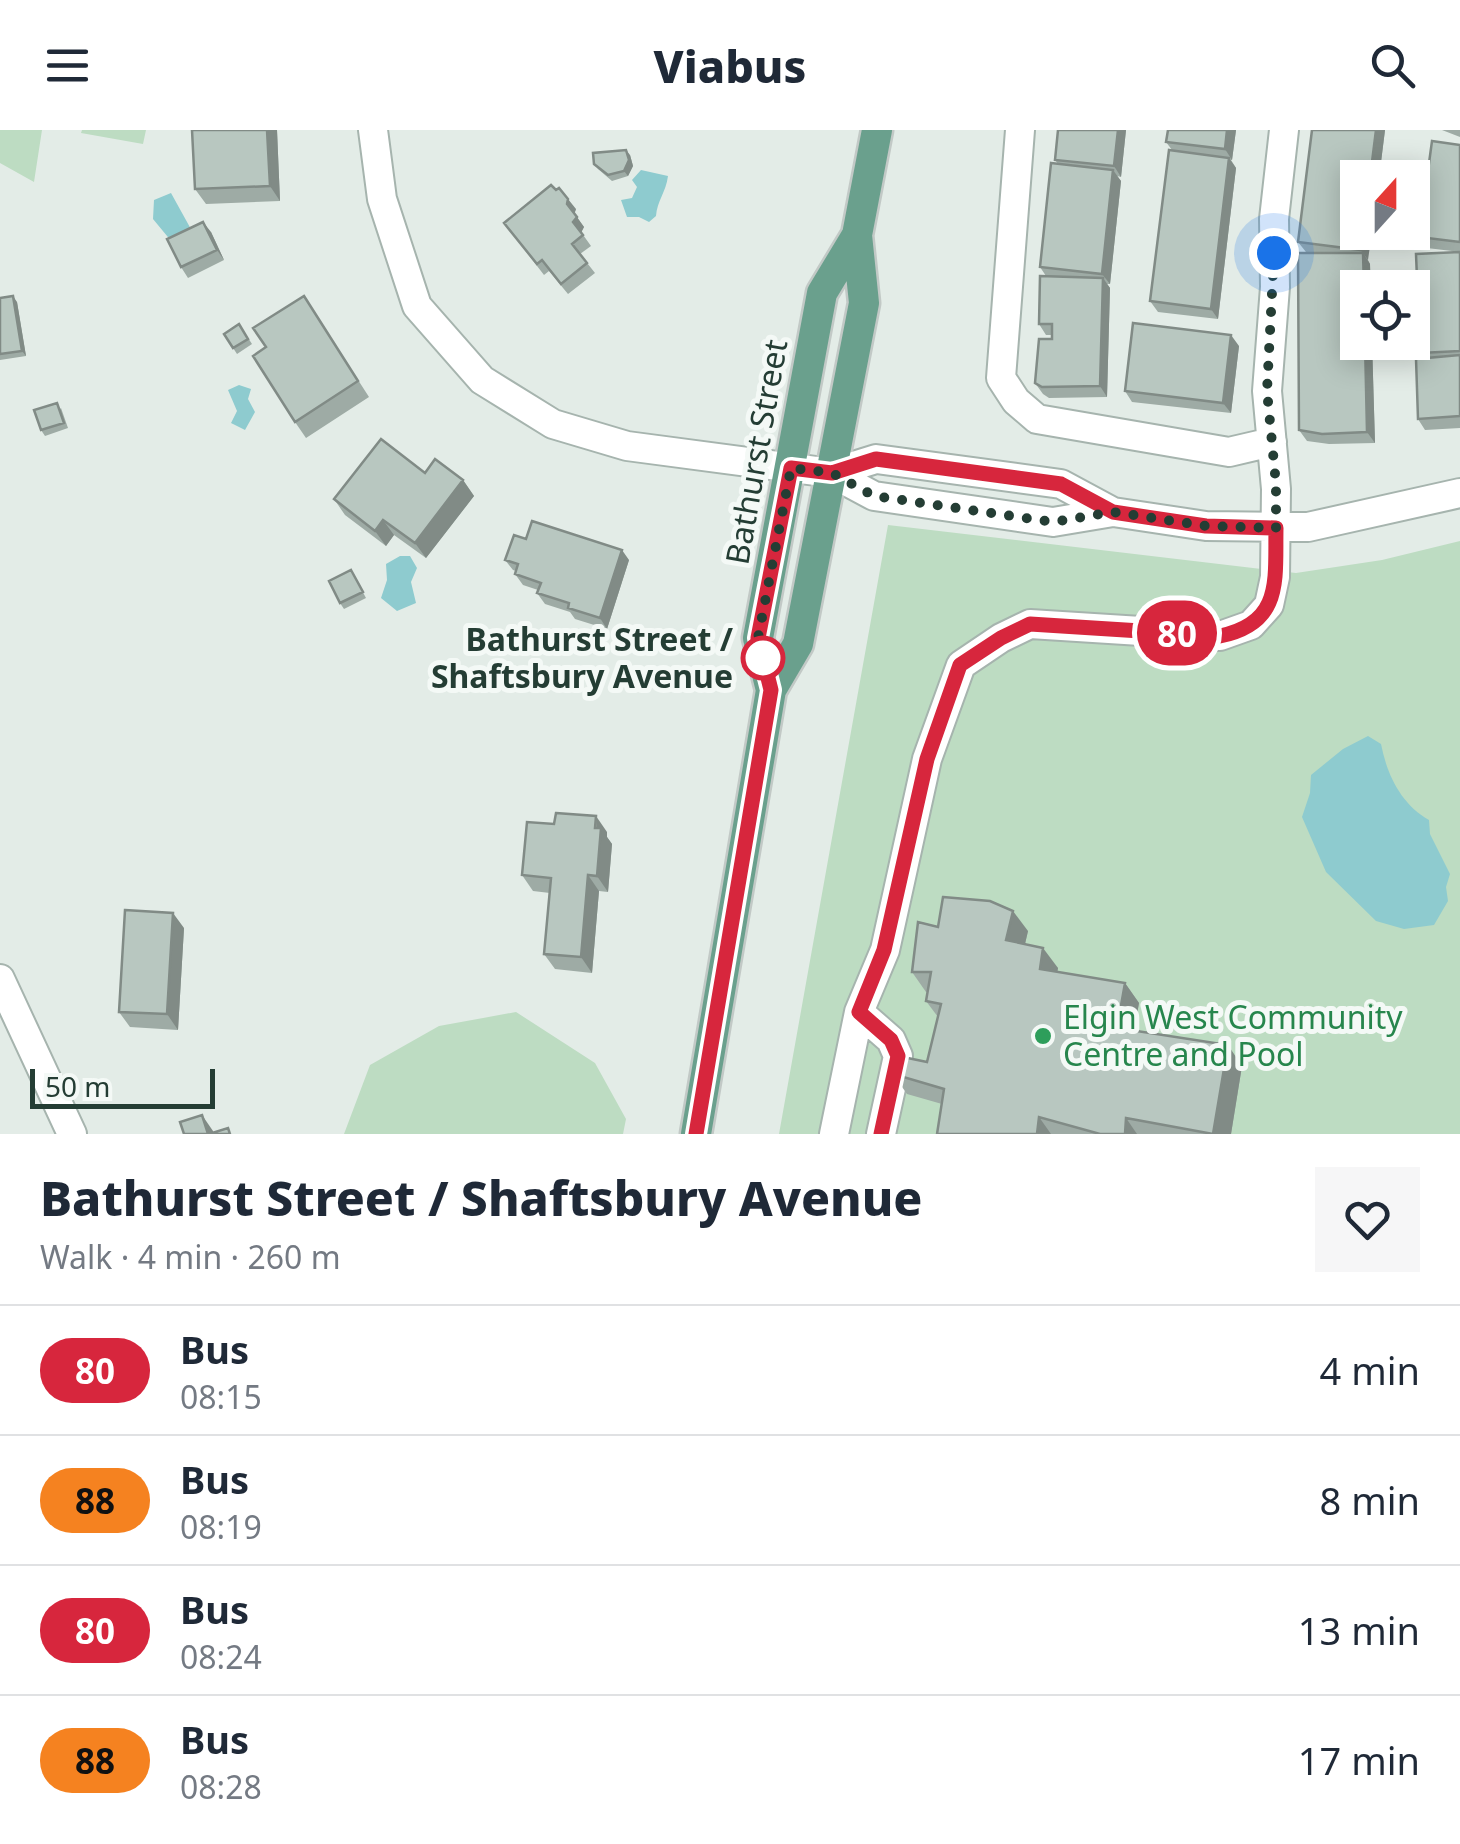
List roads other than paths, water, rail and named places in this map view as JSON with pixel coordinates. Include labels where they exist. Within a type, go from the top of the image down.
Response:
[{"type":"main road","name":"Bathurst Street","points":[[696,1134],[771,690],[798,644],[864,304],[858,235],[877,130]]},
{"type":"main road","name":"Bathurst Street","points":[[771,690],[758,638],[822,293],[858,235]]},
{"type":"street","points":[[373,130],[382,200],[418,306],[482,380],[553,424],[628,446],[832,473],[876,459],[1061,484],[1113,512],[1206,526],[1308,527],[1460,493]]},
{"type":"street","points":[[1020,130],[1001,378],[1016,400],[1036,418],[1229,452],[1272,442]]},
{"type":"street","points":[[834,1134],[859,1012],[884,950],[927,759],[960,665],[1030,624],[1220,636],[1238,632],[1261,616],[1274,593],[1276,528],[1267,391],[1275,287],[1274,219],[1284,130]]},
{"type":"street","points":[[0,979],[72,1134]]},
{"type":"street","points":[[859,1012],[891,1040],[898,1056],[881,1134]]},
{"type":"water","points":[[641,170],[668,176],[656,216],[649,222],[627,217],[621,200],[632,198],[637,187],[632,180]]},
{"type":"water","points":[[171,193],[192,231],[172,242],[153,219],[154,200]]},
{"type":"water","points":[[239,385],[251,389],[248,399],[255,412],[245,430],[231,423],[237,411],[228,390]]},
{"type":"water","points":[[400,556],[410,556],[417,568],[411,582],[416,603],[397,611],[381,598],[387,580],[386,564]]},
{"type":"water","points":[[1368,736],[1381,744],[1391,777],[1403,797],[1429,820],[1430,834],[1450,874],[1446,887],[1448,901],[1434,925],[1404,929],[1376,921],[1326,872],[1302,817],[1311,775],[1343,749]]},
{"type":"place","name":"Bathurst Street / Shaftsbury Avenue","points":[[763,658]]},
{"type":"place","name":"Elgin West Community Centre and Pool","points":[[1043,1036]]}]
